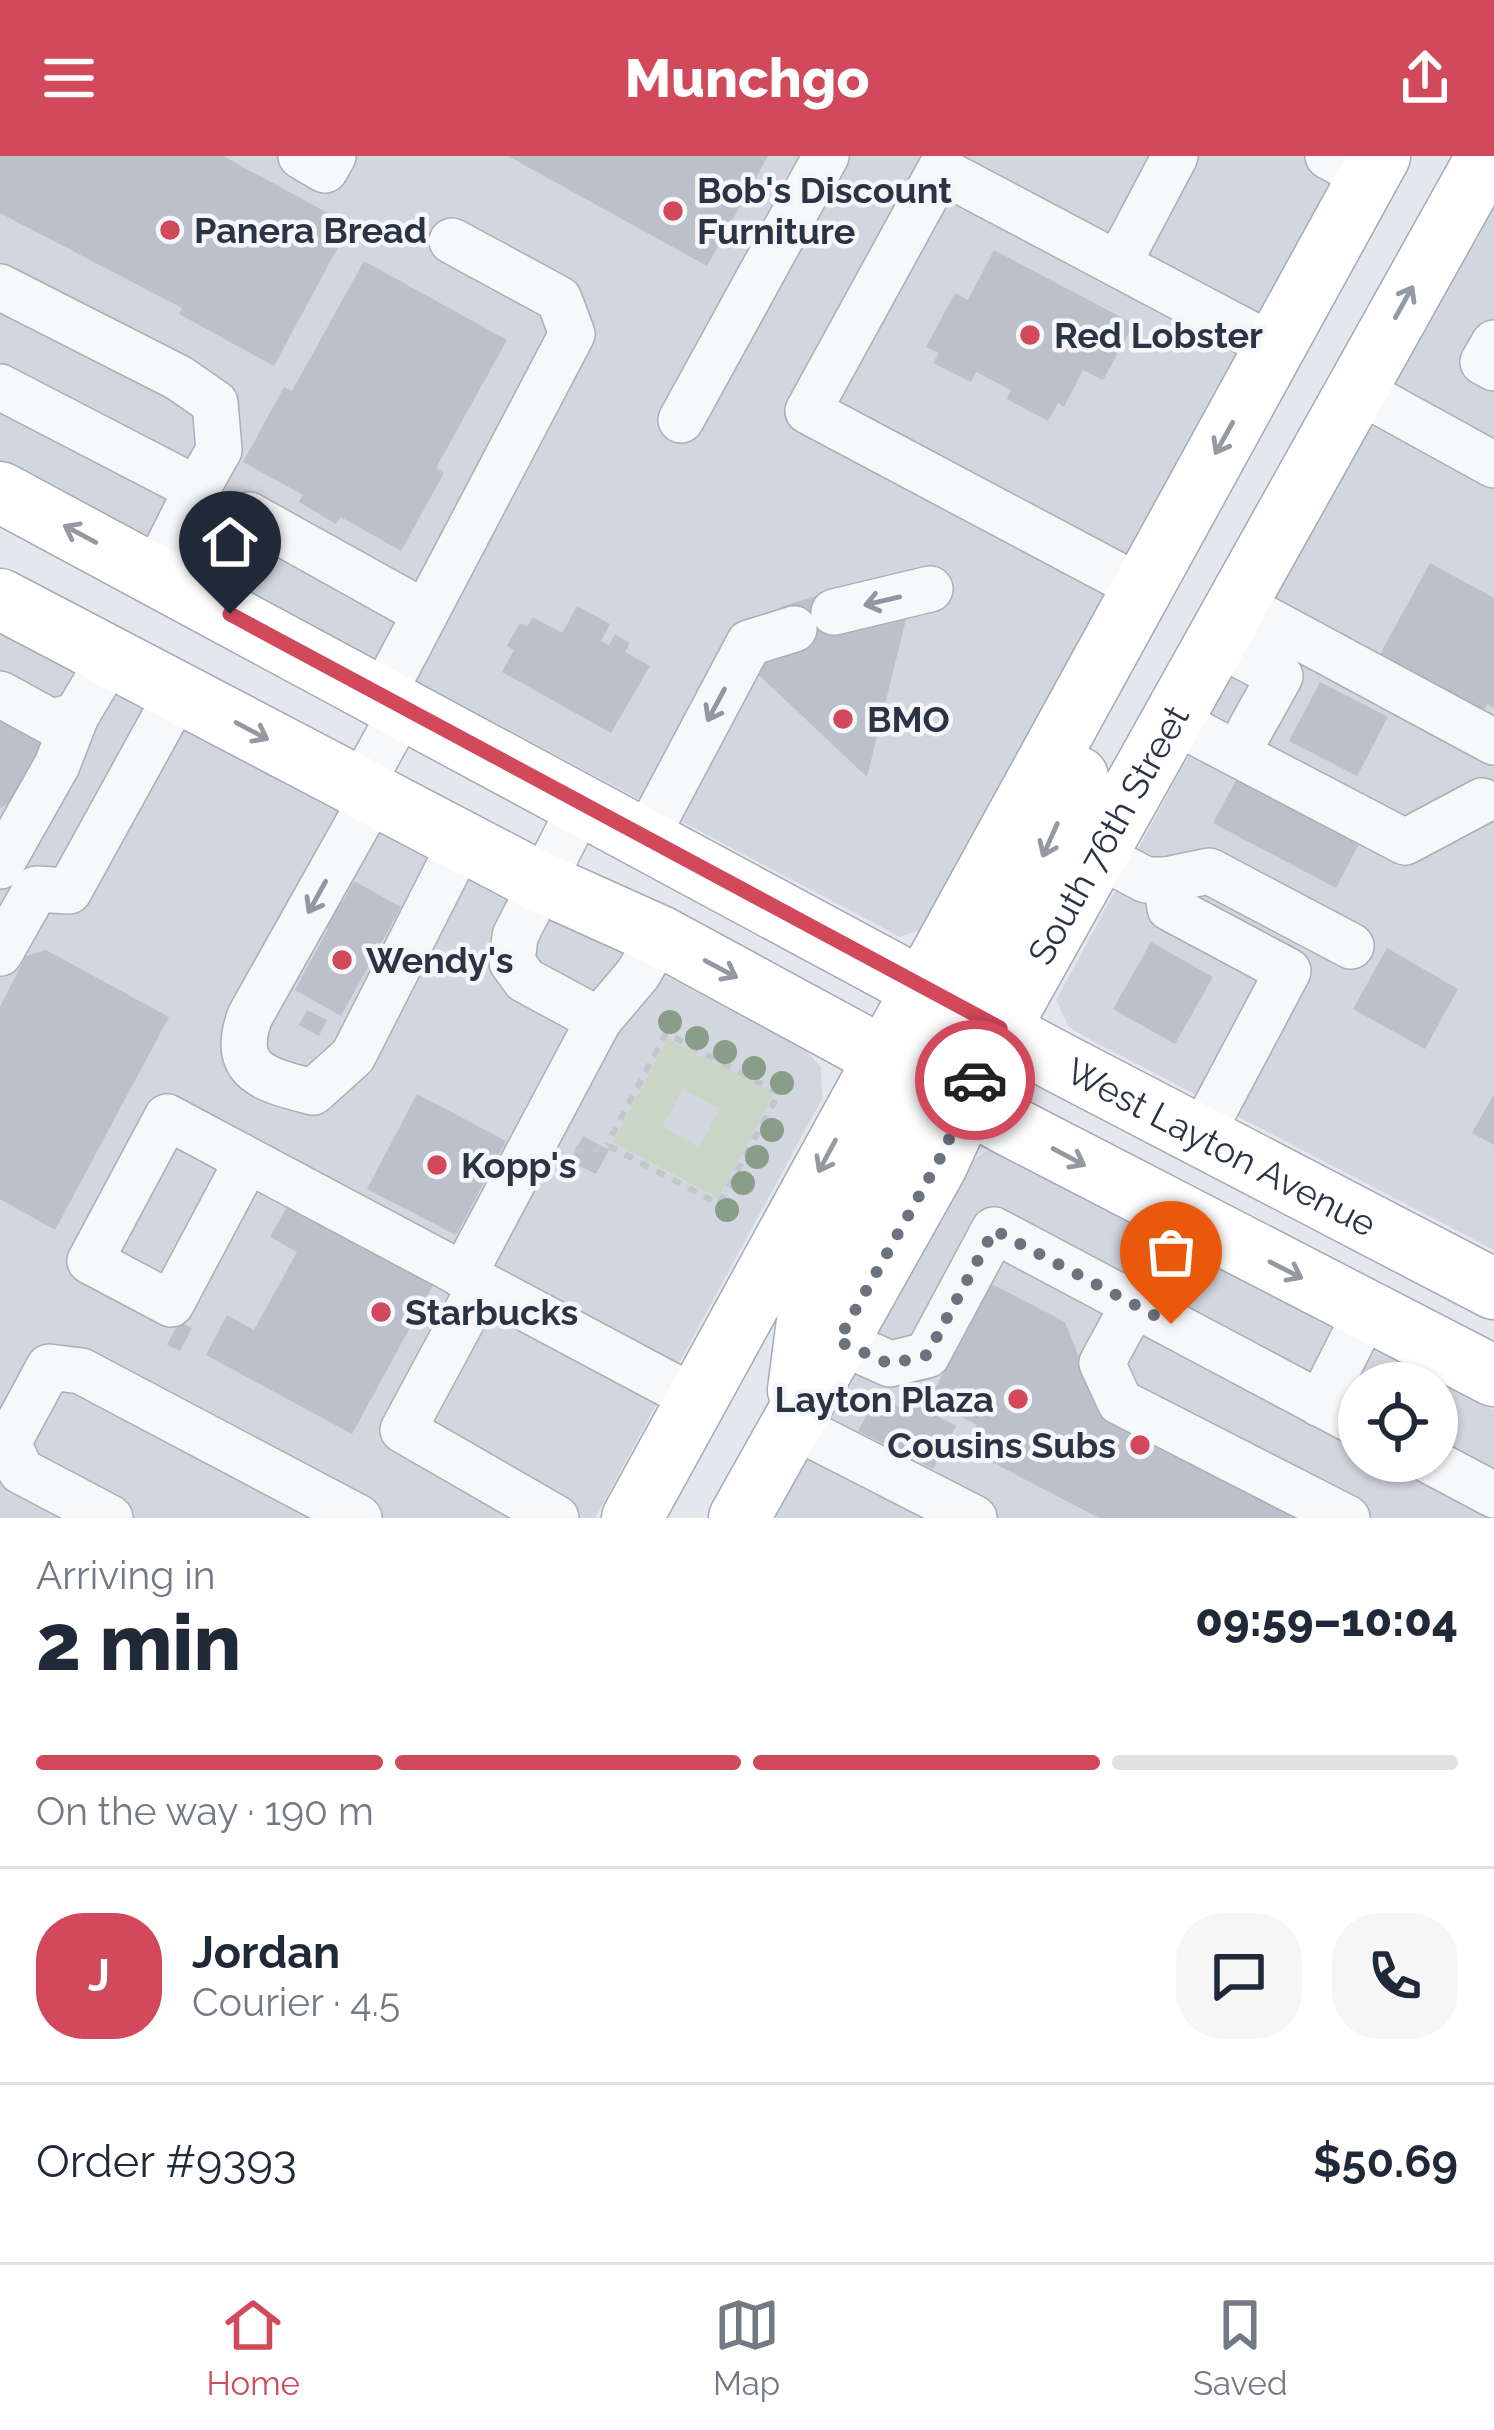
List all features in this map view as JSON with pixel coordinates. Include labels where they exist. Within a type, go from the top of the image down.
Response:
[{"type":"main road","name":"South 76th Street","points":[[632,1518],[696,1399],[925,1078],[964,1008],[1100,856],[1487,156]]},
{"type":"main road","points":[[1354,179],[1334,316],[1342,356],[1357,389]]},
{"type":"main road","points":[[794,1426],[810,1298],[925,1078],[938,1027],[964,1008],[1086,761],[1085,689],[1274,347],[1354,179]]},
{"type":"main road","points":[[1227,624],[1225,560],[1303,415],[1299,376],[1274,347]]},
{"type":"main road","name":"West Layton Avenue","points":[[0,491],[1200,1137],[1494,1289]]},
{"type":"main road","points":[[0,599],[540,882],[660,936],[1182,1216],[1494,1376]]},
{"type":"main road","points":[[1085,689],[1174,721]]},
{"type":"main road","name":"South 76th Street","points":[[740,1518],[838,1341],[925,1078]]},
{"type":"main road","points":[[1367,1312],[1393,1293],[1423,1292],[1494,1326]]},
{"type":"lane","points":[[301,156],[325,170],[332,156]]},
{"type":"lane","points":[[681,420],[826,156]]},
{"type":"lane","points":[[1118,264],[1175,156]]},
{"type":"lane","points":[[1141,588],[808,410],[940,170],[1274,347]]},
{"type":"lane","points":[[452,241],[559,299],[572,334],[424,613],[367,791],[250,1016],[242,1037],[244,1058],[260,1075],[313,1092],[334,1078],[353,1056],[462,841]]},
{"type":"lane","points":[[0,287],[179,378],[215,403],[218,450],[155,573]]},
{"type":"lane","points":[[1494,343],[1484,362],[1494,368]]},
{"type":"lane","points":[[0,387],[197,489]]},
{"type":"lane","points":[[1357,389],[1494,465]]},
{"type":"lane","points":[[249,515],[424,613]]},
{"type":"lane","points":[[646,837],[748,643],[931,589]]},
{"type":"lane","points":[[1227,624],[1280,676],[1250,730]]},
{"type":"lane","points":[[1227,624],[1494,742]]},
{"type":"lane","points":[[0,866],[111,657]]},
{"type":"lane","points":[[0,953],[35,889],[70,891],[178,692]]},
{"type":"lane","points":[[0,694],[51,722],[76,716]]},
{"type":"lane","points":[[1174,721],[1405,842],[1482,801]]},
{"type":"lane","points":[[582,804],[515,937],[512,962],[525,980],[599,1020]]},
{"type":"lane","points":[[1100,856],[1146,880],[1209,871],[1352,946]]},
{"type":"lane","points":[[1166,880],[1169,908],[1288,971],[1200,1137]]},
{"type":"lane","points":[[556,1518],[404,1430],[537,1137],[599,1020],[638,974],[660,936]]},
{"type":"lane","points":[[247,1161],[696,1399]]},
{"type":"lane","points":[[1182,1216],[1102,1364],[1120,1402],[1347,1518]]},
{"type":"lane","points":[[838,1341],[890,1364],[927,1355],[994,1230],[1338,1413]]},
{"type":"lane","points":[[1354,1362],[1367,1312]]},
{"type":"lane","points":[[110,1518],[21,1471],[8,1443],[49,1367],[81,1371],[330,1511]]},
{"type":"lane","points":[[794,1426],[974,1518]]},
{"type":"lane","points":[[1458,1476],[1494,1495]]},
{"type":"lane","points":[[1490,1518],[1494,1510]]},
{"type":"path","points":[[537,1137],[587,1154],[607,1145],[666,1033],[779,1093],[719,1204],[607,1145]]},
{"type":"shaded area","points":[[0,156],[1354,156],[928,927],[900,937],[0,461]]},
{"type":"shaded area","points":[[1494,204],[1494,1250],[1089,1039],[1069,1027],[1056,1000],[1487,206]]},
{"type":"shaded area","points":[[0,625],[804,1049],[821,1067],[822,1099],[595,1518],[0,1518]]},
{"type":"shaded area","points":[[987,1151],[997,1151],[1402,1362],[1338,1362],[1338,1482],[1458,1482],[1458,1391],[1494,1410],[1494,1518],[774,1518],[966,1165]]},
{"type":"green space","points":[[668,1039],[774,1093],[718,1198],[613,1142]],"holes":[[[683,1089],[720,1109],[699,1147],[662,1127]]]},
{"type":"building","points":[[0,156],[223,156],[350,225],[274,366],[179,314],[182,308],[0,213]]},
{"type":"building","name":"Bob's Discount Furniture","points":[[508,156],[768,156],[707,266]]},
{"type":"building","name":"Red Lobster","points":[[994,250],[1134,324],[1103,380],[1083,370],[1064,407],[1058,403],[1048,421],[1007,399],[1011,390],[976,372],[971,382],[933,363],[939,353],[926,347],[955,293],[968,300]]},
{"type":"building","points":[[364,261],[507,340],[436,468],[444,473],[401,551],[341,517],[336,524],[299,502],[303,495],[243,462],[284,387],[292,391]]},
{"type":"building","points":[[1430,563],[1494,598],[1494,708],[1487,704],[1483,712],[1380,654]]},
{"type":"building","name":"BMO","points":[[816,596],[852,628],[908,611],[867,777],[743,660],[780,607]]},
{"type":"building","points":[[577,606],[610,624],[601,641],[609,645],[615,634],[630,643],[625,652],[650,666],[611,733],[502,672],[514,650],[507,646],[520,623],[527,627],[533,617],[562,633]]},
{"type":"building","points":[[1320,682],[1388,717],[1357,776],[1289,741]]},
{"type":"building","points":[[0,710],[28,722],[42,745],[30,794],[0,808]]},
{"type":"building","points":[[1243,767],[1365,832],[1336,888],[1213,823]]},
{"type":"building","name":"Wendy's","points":[[354,881],[401,907],[341,1016],[295,990],[328,929],[323,926],[337,900],[342,903]]},
{"type":"building","points":[[1151,942],[1213,977],[1175,1044],[1113,1009]]},
{"type":"building","points":[[1387,948],[1458,989],[1425,1049],[1353,1009]]},
{"type":"building","points":[[46,950],[169,1017],[55,1230],[0,1199],[0,1007],[26,956]]},
{"type":"building","points":[[307,1010],[327,1020],[319,1036],[299,1025]]},
{"type":"building","name":"Kopp's","points":[[417,1094],[506,1141],[456,1235],[367,1189]]},
{"type":"building","points":[[1494,1094],[1494,1145],[1472,1133]]},
{"type":"building","points":[[583,1136],[609,1150],[596,1174],[570,1161]]},
{"type":"building","points":[[291,1199],[437,1278],[352,1434],[206,1355],[227,1315],[254,1330],[297,1252],[270,1237]]},
{"type":"building","name":"Layton Plaza","points":[[990,1283],[1065,1322],[1101,1413],[1305,1518],[1099,1518],[965,1448],[977,1425],[937,1404],[943,1393],[935,1389]]},
{"type":"building","points":[[179,1322],[192,1328],[180,1351],[167,1345]]},
{"type":"building","points":[[878,1395],[910,1413],[915,1404],[956,1426],[933,1469],[858,1431]]},
{"type":"way so far","points":[[975,1080],[943,1153],[838,1341],[890,1364],[927,1355],[994,1230],[1171,1324]]},
{"type":"place","name":"Bob's Discount Furniture","points":[[673,211]]},
{"type":"place","name":"Panera Bread","points":[[170,230]]},
{"type":"place","name":"Red Lobster","points":[[1030,335]]},
{"type":"place","name":"BMO","points":[[843,719]]},
{"type":"place","name":"Wendy's","points":[[342,960]]},
{"type":"place","name":"Kopp's","points":[[437,1165]]},
{"type":"place","name":"Starbucks","points":[[381,1312]]},
{"type":"place","name":"Layton Plaza","points":[[1018,1399]]},
{"type":"place","name":"Cousins Subs","points":[[1140,1445]]},
{"type":"route","points":[[230,614],[1000,1028],[975,1080]]}]
